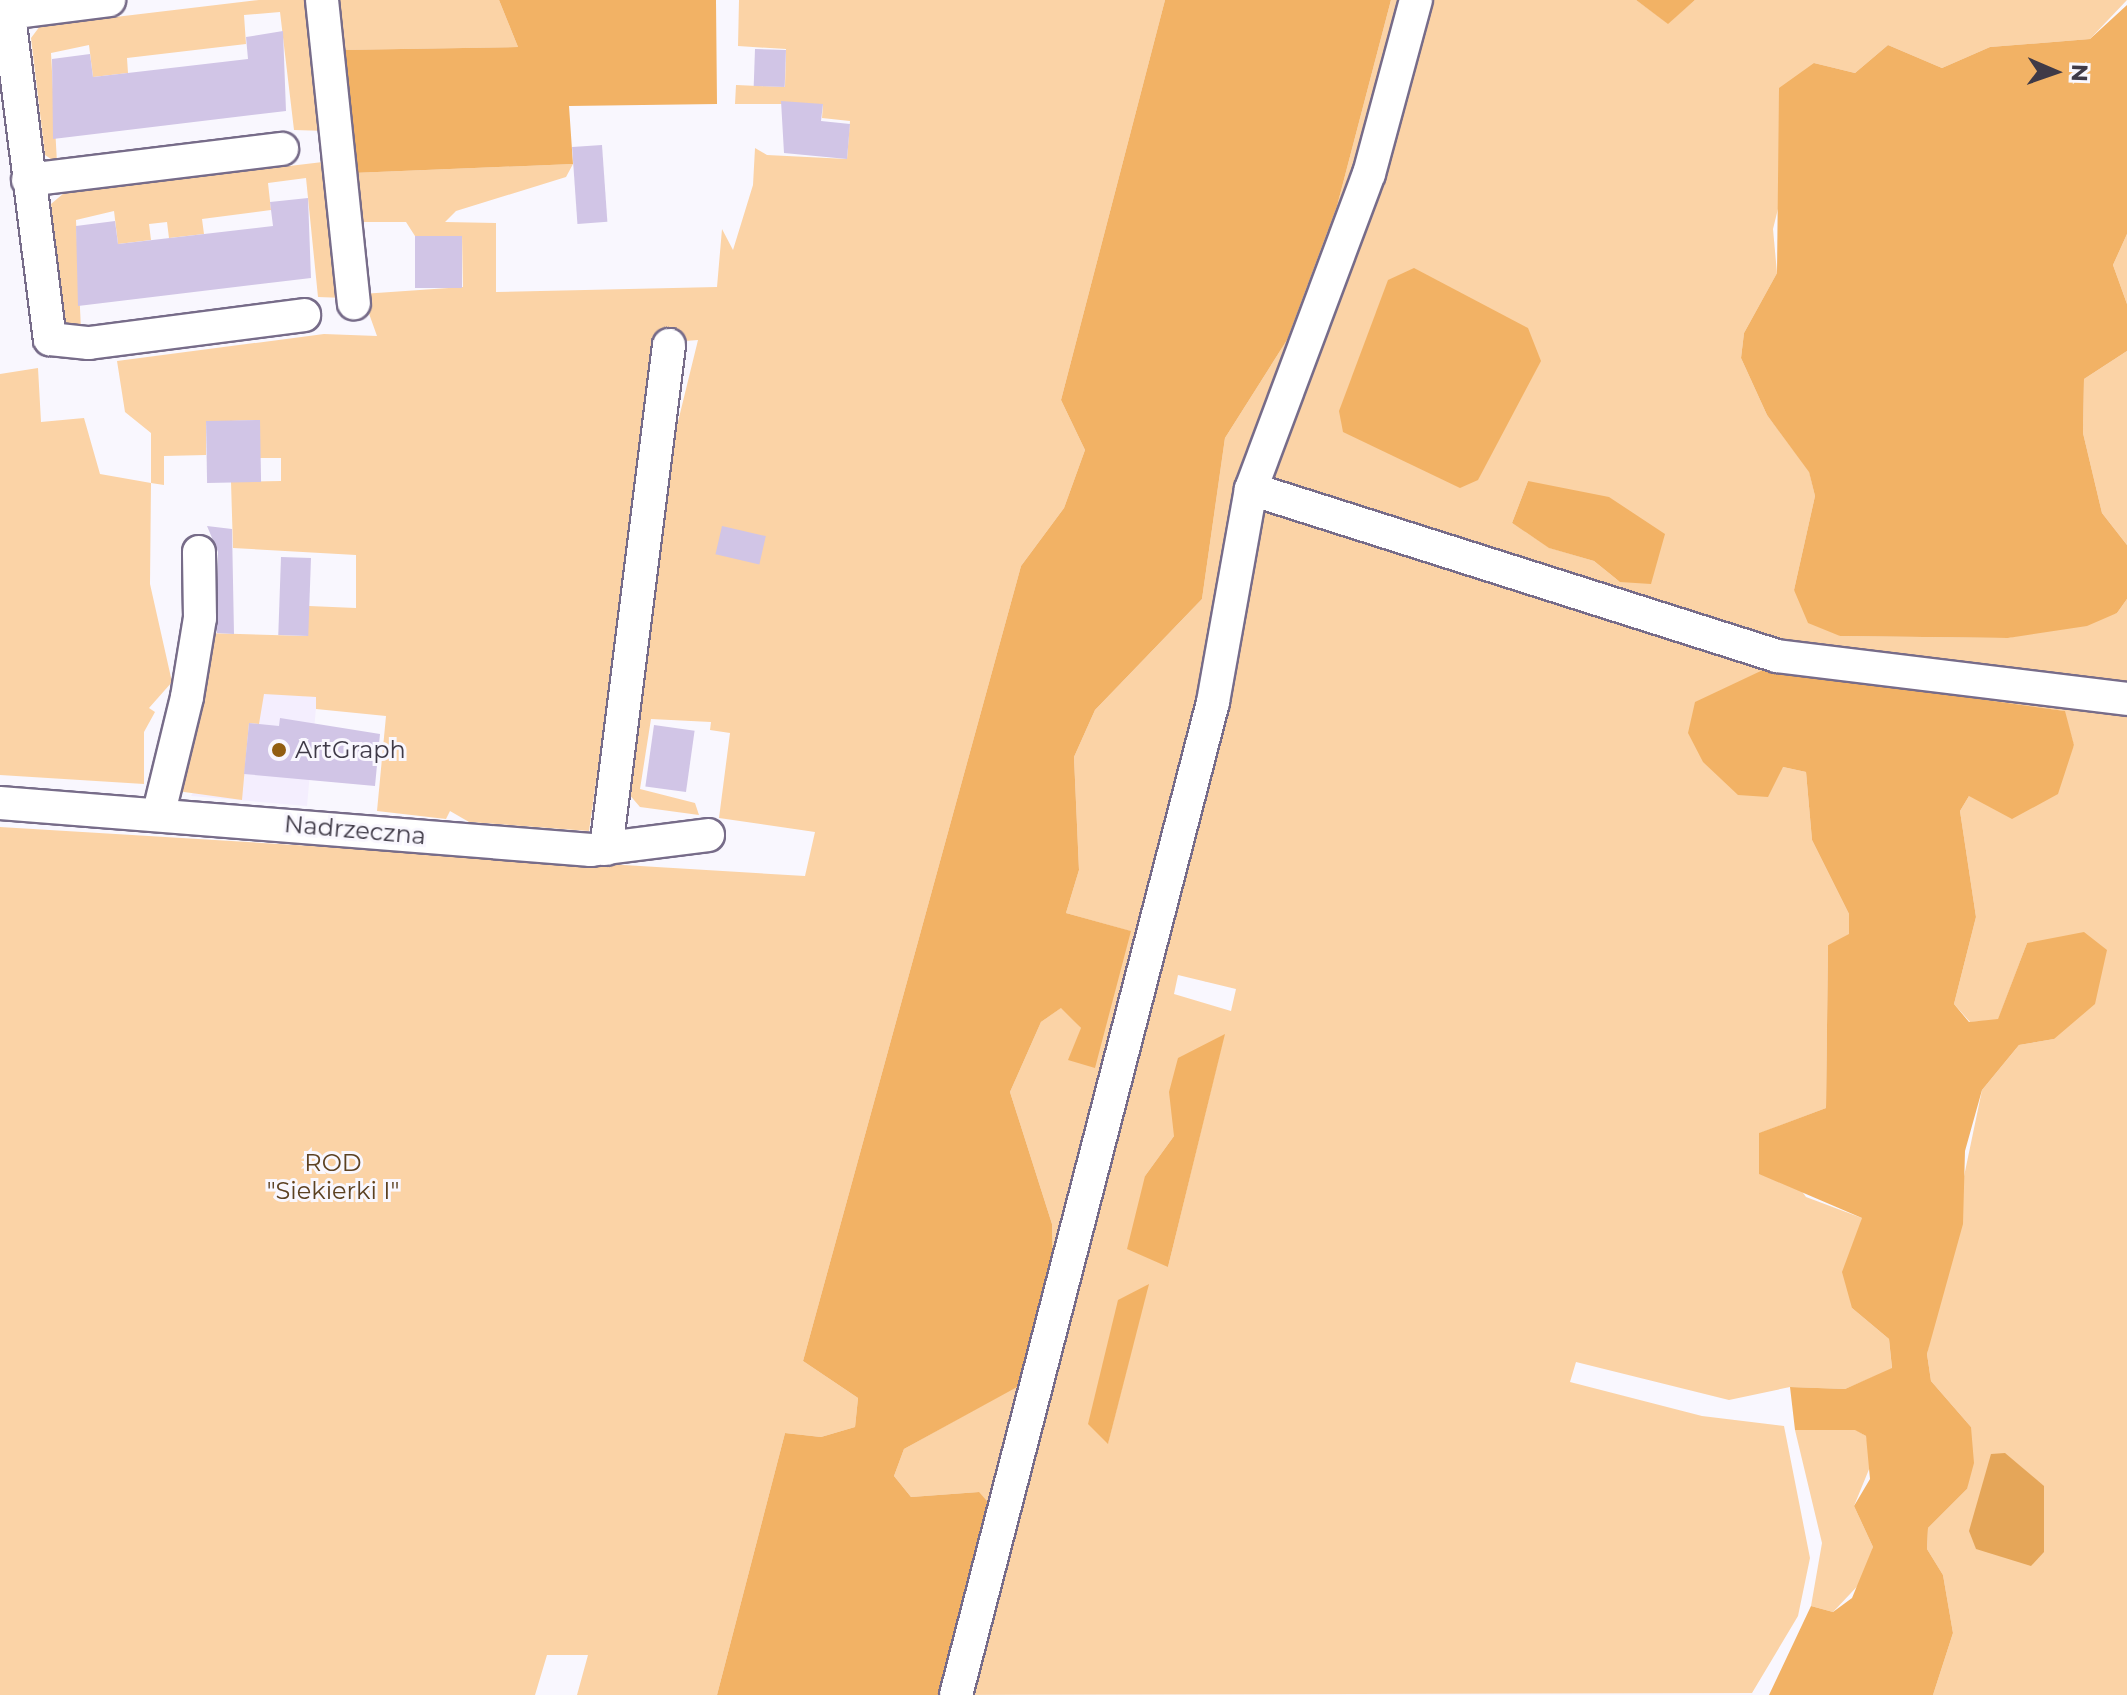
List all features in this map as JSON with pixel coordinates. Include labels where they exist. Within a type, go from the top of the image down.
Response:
[{"type":"street","points":[[109,0],[8,6],[50,339],[89,343],[304,315]]},
{"type":"street","points":[[322,0],[354,303]]},
{"type":"street","points":[[956,1695],[1213,702],[1251,489],[1365,188],[1416,0]]},
{"type":"street","points":[[28,180],[282,149]]},
{"type":"street","points":[[606,849],[669,345]]},
{"type":"street","points":[[1251,489],[1777,656],[2127,699]]},
{"type":"street","points":[[159,812],[187,697],[200,618],[199,552]]},
{"type":"street","name":"Nadrzeczna","points":[[0,803],[159,812],[606,849],[708,835]]},
{"type":"shaded area","points":[[499,0],[716,0],[717,104],[569,106],[573,164],[353,173],[340,50],[518,47]]},
{"type":"shaded area","points":[[1165,0],[1391,0],[1337,206],[1287,340],[1225,438],[1202,599],[1095,710],[1074,757],[1079,870],[1066,913],[1131,931],[1095,1068],[1068,1060],[1081,1028],[1061,1008],[1041,1022],[1010,1092],[1052,1224],[1053,1267],[1019,1386],[904,1449],[894,1476],[911,1497],[979,1492],[993,1508],[944,1695],[717,1695],[785,1433],[821,1437],[855,1427],[858,1398],[803,1361],[1021,566],[1064,508],[1085,450],[1061,400]]},
{"type":"shaded area","points":[[1636,0],[1695,0],[1668,24]]},
{"type":"shaded area","points":[[2127,5],[2127,234],[2113,265],[2127,304],[2127,351],[2084,379],[2083,433],[2102,513],[2127,545],[2127,599],[2117,613],[2087,626],[2008,638],[1840,636],[1808,623],[1794,590],[1815,496],[1809,472],[1767,415],[1741,358],[1744,333],[1777,273],[1779,88],[1814,63],[1855,73],[1888,45],[1942,68],[1990,47],[2090,39]]},
{"type":"shaded area","points":[[1414,268],[1528,328],[1541,361],[1478,480],[1460,488],[1343,432],[1339,411],[1388,280]]},
{"type":"shaded area","points":[[1528,481],[1609,497],[1665,534],[1651,584],[1620,582],[1594,561],[1549,548],[1512,523]]},
{"type":"shaded area","points":[[1765,669],[2065,711],[2074,745],[2058,794],[2012,819],[1969,796],[1960,811],[1976,917],[1954,1004],[1969,1022],[1998,1019],[2027,943],[2084,932],[2107,950],[2095,1004],[2054,1039],[2019,1045],[1982,1090],[1965,1151],[1963,1224],[1927,1354],[1931,1381],[1971,1427],[1974,1463],[1967,1489],[1928,1528],[1927,1549],[1943,1575],[1953,1633],[1933,1695],[1769,1695],[1811,1606],[1833,1612],[1852,1598],[1873,1547],[1854,1506],[1870,1479],[1866,1436],[1855,1430],[1795,1430],[1790,1387],[1845,1389],[1892,1368],[1889,1339],[1852,1308],[1842,1272],[1862,1218],[1759,1174],[1759,1133],[1826,1108],[1828,945],[1849,934],[1849,914],[1812,840],[1806,772],[1783,767],[1768,797],[1738,795],[1703,762],[1688,733],[1695,702]]},
{"type":"shaded area","points":[[248,692],[317,697],[307,806],[191,796]]},
{"type":"shaded area","points":[[1225,1034],[1168,1267],[1127,1249],[1145,1176],[1174,1136],[1169,1092],[1178,1058]]},
{"type":"shaded area","points":[[1149,1284],[1108,1444],[1088,1424],[1118,1300]]},
{"type":"shaded area","points":[[2005,1453],[2044,1486],[2044,1552],[2031,1566],[1976,1549],[1969,1531],[1991,1454]]},
{"type":"green space","points":[[259,0],[309,0],[328,131],[294,130],[280,12],[244,15],[246,44],[127,58],[128,73],[93,77],[89,45],[51,53],[57,163],[45,155],[31,38],[40,26]]},
{"type":"green space","points":[[336,0],[499,0],[518,47],[340,50]]},
{"type":"green space","name":"ROD \"Siekierki I\"","points":[[739,0],[1165,0],[1061,400],[1085,450],[1064,508],[1021,566],[803,1361],[858,1398],[855,1427],[821,1437],[785,1433],[717,1695],[577,1695],[588,1655],[547,1655],[535,1695],[0,1695],[0,827],[805,876],[815,832],[719,818],[730,733],[710,730],[711,722],[651,719],[640,789],[695,803],[699,815],[640,807],[628,793],[674,438],[698,340],[659,343],[589,831],[469,822],[450,811],[446,819],[377,811],[386,716],[316,709],[316,697],[264,694],[259,724],[249,723],[242,800],[177,791],[198,691],[205,690],[198,684],[206,633],[307,636],[309,606],[356,608],[356,555],[233,548],[231,482],[281,481],[281,458],[260,458],[259,420],[206,422],[206,455],[164,456],[164,485],[151,483],[151,433],[125,412],[117,361],[324,334],[377,336],[362,294],[463,287],[462,236],[415,236],[406,222],[357,222],[353,173],[573,164],[566,177],[456,211],[445,222],[496,223],[496,292],[717,287],[722,229],[733,250],[753,185],[755,148],[767,155],[847,159],[850,121],[822,118],[823,104],[735,104],[736,85],[785,87],[786,49],[738,46]]},
{"type":"green space","points":[[1391,0],[1636,0],[1668,23],[1695,0],[2127,0],[2090,39],[1990,47],[1942,68],[1888,45],[1855,73],[1814,63],[1773,229],[1777,273],[1744,333],[1741,358],[1767,415],[1809,471],[1815,496],[1794,590],[1840,636],[2008,638],[2117,613],[2127,599],[2127,1695],[1933,1695],[1953,1633],[1943,1575],[1927,1549],[1928,1528],[1967,1489],[1971,1427],[1931,1381],[1927,1354],[1982,1090],[2019,1045],[2054,1039],[2027,943],[1998,1020],[1970,1022],[1954,1004],[1976,917],[1960,811],[1969,796],[2074,746],[2064,711],[1775,672],[1783,767],[1806,772],[1812,840],[1849,914],[1849,935],[1828,945],[1826,1108],[1760,1133],[1806,1197],[1862,1218],[1852,1308],[1889,1339],[1892,1369],[1845,1389],[1790,1387],[1729,1400],[1576,1362],[1570,1382],[1702,1416],[1784,1426],[1810,1558],[1798,1616],[1752,1693],[944,1695],[979,1492],[911,1497],[894,1476],[904,1449],[1019,1385],[1053,1267],[1052,1224],[1010,1092],[1041,1022],[1062,1007],[1081,1028],[1130,931],[1066,913],[1079,870],[1074,757],[1095,710],[1202,599],[1225,438],[1287,340],[1337,206]],"holes":[[[1528,481],[1620,582],[1594,561],[1550,548],[1512,523]],[[1178,975],[1236,989],[1231,1011],[1174,994]],[[1224,1035],[1168,1267],[1145,1176],[1174,1136]],[[1148,1284],[1108,1443],[1089,1424]]]},
{"type":"green space","points":[[331,161],[345,298],[318,297],[306,178],[268,183],[271,210],[202,219],[204,234],[169,238],[167,222],[149,224],[151,240],[118,244],[114,211],[76,220],[81,330],[64,321],[51,204],[64,193]]},
{"type":"green space","points":[[2127,234],[2127,304],[2113,265]]},
{"type":"green space","points":[[2127,351],[2127,545],[2102,513],[2083,433],[2084,379]]},
{"type":"green space","points":[[38,368],[41,422],[84,418],[100,474],[151,483],[150,584],[172,682],[149,708],[155,712],[144,732],[144,784],[0,775],[0,374]]},
{"type":"green space","points":[[1795,1430],[1856,1430],[1866,1436],[1872,1462],[1854,1506],[1873,1547],[1867,1576],[1833,1612],[1811,1606],[1822,1543]]},
{"type":"building","points":[[283,31],[286,111],[53,139],[52,59],[90,54],[93,77],[248,59],[246,37]]},
{"type":"building","points":[[755,49],[786,50],[785,87],[754,86]]},
{"type":"building","points":[[781,101],[823,104],[821,121],[850,124],[847,159],[784,153]]},
{"type":"building","points":[[602,145],[607,222],[577,224],[572,147]]},
{"type":"building","points":[[308,198],[311,278],[78,306],[76,226],[115,221],[118,244],[273,226],[270,202]]},
{"type":"building","points":[[415,236],[462,236],[462,288],[415,288]]},
{"type":"building","points":[[260,420],[261,482],[207,483],[206,421]]},
{"type":"building","points":[[207,526],[232,529],[234,634],[217,633],[218,552]]},
{"type":"building","points":[[722,526],[766,536],[759,564],[715,554]]},
{"type":"building","points":[[281,557],[311,558],[308,636],[278,635]]},
{"type":"building","points":[[280,718],[380,734],[375,786],[244,774],[249,723],[279,726]]},
{"type":"building","points":[[654,725],[695,731],[686,792],[645,786]]},
{"type":"place","name":"ArtGraph","points":[[279,750]]}]
